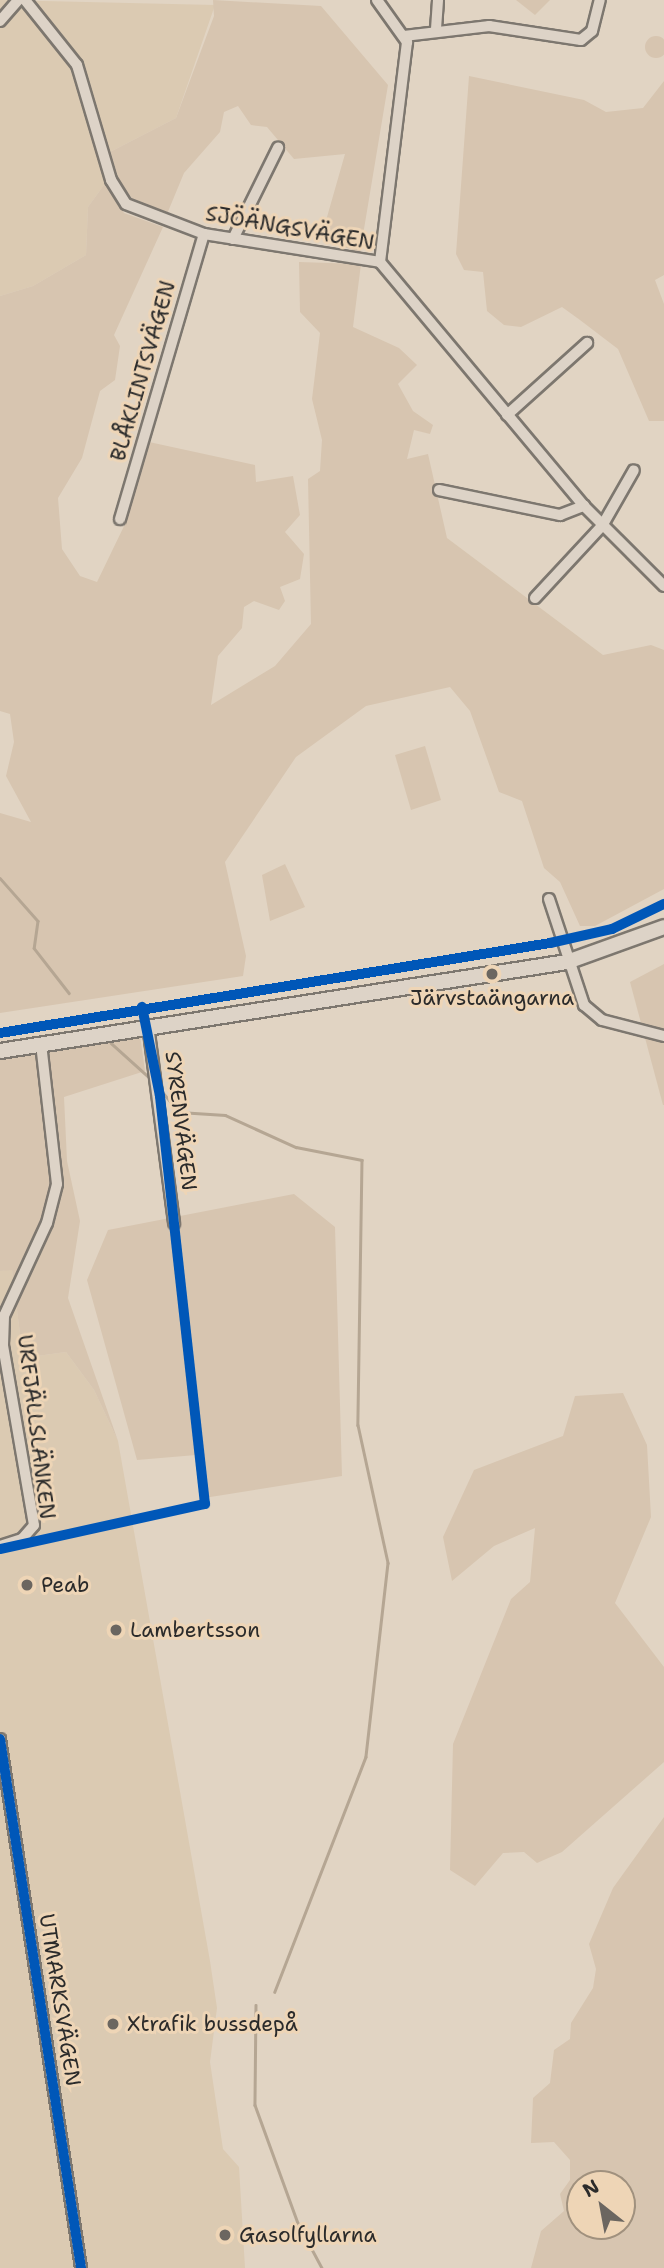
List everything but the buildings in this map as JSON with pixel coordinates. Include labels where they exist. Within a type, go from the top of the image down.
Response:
[{"type":"street","points":[[0,21],[18,0]]},
{"type":"street","name":"SJÖÄNGSVÄGEN","points":[[25,0],[77,65],[120,198],[142,214],[204,234],[380,262],[584,506],[664,586]]},
{"type":"street","points":[[377,0],[404,36],[407,48],[380,262]]},
{"type":"street","points":[[436,29],[438,0]]},
{"type":"street","points":[[404,36],[436,29],[489,26],[581,40],[592,31],[600,0]]},
{"type":"street","points":[[233,239],[278,148]]},
{"type":"street","name":"BLÅKLINTSVÄGEN","points":[[120,519],[204,234]]},
{"type":"street","points":[[508,415],[587,343]]},
{"type":"street","points":[[535,598],[602,526],[634,470]]},
{"type":"street","points":[[439,490],[560,515],[584,506]]},
{"type":"street","points":[[549,899],[568,962],[593,1015],[664,1036]]},
{"type":"street","points":[[0,1051],[148,1025],[568,962],[664,928]]},
{"type":"street","name":"SYRENVÄGEN","points":[[148,1025],[160,1096],[174,1223]]},
{"type":"street","name":"URFJÄLLSLÄNKEN","points":[[0,1546],[29,1534],[34,1525],[3,1335],[16,1279],[47,1223],[57,1184],[41,1043]]},
{"type":"street","name":"UTMARKSVÄGEN","points":[[0,1739],[81,2268]]},
{"type":"shaded area","points":[[0,0],[215,5],[176,118],[110,152],[106,182],[88,207],[86,255],[33,286],[0,296]]},
{"type":"shaded area","points":[[213,0],[321,6],[388,85],[360,253],[321,238],[345,154],[294,159],[267,127],[251,125],[238,106],[224,112],[220,132],[184,173],[167,214],[136,203],[120,183],[110,152],[176,118],[214,16]]},
{"type":"shaded area","points":[[516,0],[550,0],[535,15]]},
{"type":"shaded area","points":[[656,36],[664,39],[667,47],[664,55],[656,58],[648,55],[645,47],[648,39]]},
{"type":"shaded area","points":[[469,76],[584,100],[606,112],[643,108],[664,81],[664,275],[655,280],[664,304],[664,421],[649,421],[618,349],[562,307],[521,327],[504,325],[487,311],[483,272],[464,270],[456,254]]},
{"type":"shaded area","points":[[106,182],[124,213],[163,227],[114,335],[120,346],[115,380],[100,391],[82,458],[58,498],[62,549],[80,576],[97,582],[126,522],[149,442],[255,465],[256,482],[293,476],[300,515],[285,532],[304,554],[300,579],[280,587],[285,601],[279,610],[254,601],[244,607],[242,628],[218,656],[211,705],[275,666],[311,624],[308,479],[320,471],[322,440],[312,399],[320,333],[300,312],[299,262],[361,264],[353,327],[399,348],[417,365],[398,384],[413,411],[433,425],[430,434],[414,430],[407,459],[428,454],[447,538],[603,655],[651,645],[664,650],[664,889],[595,926],[580,926],[560,882],[544,868],[522,801],[499,792],[470,711],[450,687],[366,706],[296,757],[225,862],[246,956],[243,976],[0,1013],[0,813],[31,822],[6,776],[14,742],[10,714],[0,711],[0,296],[33,286],[86,255],[88,207]]},
{"type":"shaded area","points":[[425,746],[441,800],[411,810],[395,755]]},
{"type":"shaded area","points":[[285,864],[305,907],[270,921],[262,875]]},
{"type":"shaded area","points":[[664,964],[664,1105],[663,1105],[630,982]]},
{"type":"shaded area","points":[[140,1035],[145,1071],[64,1097],[67,1161],[80,1221],[68,1298],[118,1441],[94,1390],[66,1352],[23,1358],[12,1270],[0,1271],[0,1058]]},
{"type":"shaded area","points":[[294,1194],[335,1227],[342,1476],[204,1498],[196,1455],[137,1460],[87,1280],[108,1230]]},
{"type":"shaded area","points":[[12,1269],[23,1358],[66,1352],[94,1390],[118,1441],[210,1961],[217,2008],[210,2062],[223,2149],[239,2167],[245,2268],[0,2268],[0,1271]]},
{"type":"shaded area","points":[[623,1393],[647,1445],[651,1517],[615,1603],[664,1667],[664,1762],[562,1852],[537,1863],[524,1852],[503,1853],[475,1886],[450,1870],[453,1744],[511,1599],[530,1582],[535,1528],[494,1546],[452,1581],[443,1537],[474,1470],[563,1436],[575,1396]]},
{"type":"shaded area","points":[[664,1817],[664,2268],[531,2268],[541,2231],[564,2211],[560,2194],[566,2186],[566,2240],[636,2240],[636,2170],[570,2170],[570,2160],[554,2142],[531,2143],[533,2098],[550,2083],[554,2050],[570,2039],[571,2023],[593,1988],[596,1969],[589,1944],[613,1888]]},
{"type":"waterway","points":[[0,878],[38,921],[34,948],[69,993]]},
{"type":"waterway","points":[[111,1043],[151,1079]]},
{"type":"waterway","points":[[160,1089],[179,1112],[225,1115],[296,1147],[362,1160],[358,1425],[388,1563],[366,1757],[275,1992]]},
{"type":"waterway","points":[[256,2005],[255,2105],[298,2223],[322,2268]]},
{"type":"cycle path","points":[[0,1033],[550,943],[612,929],[664,904]]},
{"type":"cycle path","points":[[0,1549],[205,1504],[160,1096],[142,1007]]},
{"type":"cycle path","points":[[0,1739],[81,2268]]},
{"type":"place","name":"Järvstaängarna","points":[[492,974]]},
{"type":"place","name":"Peab","points":[[27,1585]]},
{"type":"place","name":"Lambertsson","points":[[116,1630]]},
{"type":"place","name":"Xtrafik bussdepå","points":[[113,2024]]},
{"type":"place","name":"Gasolfyllarna","points":[[225,2235]]}]
